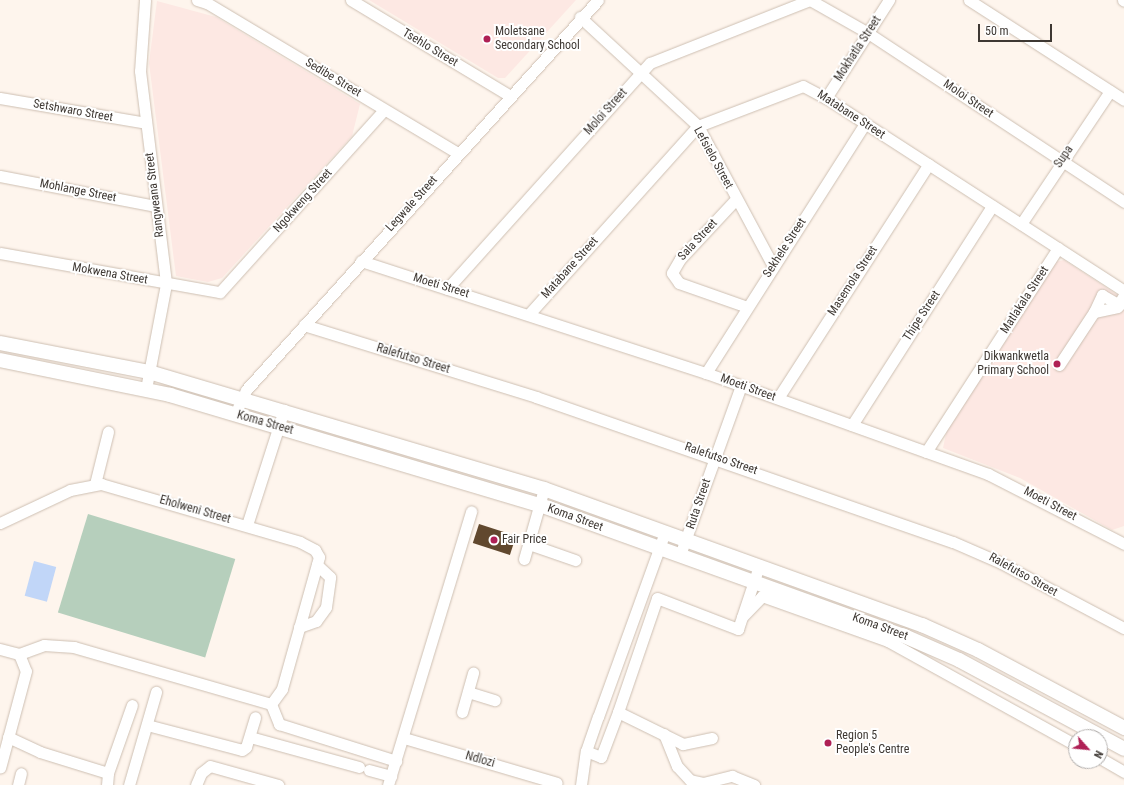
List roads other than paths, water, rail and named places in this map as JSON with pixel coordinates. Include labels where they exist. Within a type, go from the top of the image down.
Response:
[{"type":"main road","name":"Koma Street","points":[[0,343],[149,372],[284,410],[544,489],[759,566],[952,638],[1124,727]]},
{"type":"main road","name":"Koma Street","points":[[0,360],[146,389],[278,426],[540,505],[755,582],[959,660],[1124,749]]},
{"type":"street","name":"Rangweana Street","points":[[145,0],[140,58],[146,123],[166,284],[146,389]]},
{"type":"street","name":"Tsehlo Street","points":[[351,0],[510,96]]},
{"type":"street","name":"Legwale Street","points":[[236,414],[240,398],[580,17],[598,0]]},
{"type":"street","name":"Moloi Street","points":[[447,289],[641,73],[656,59],[810,0],[868,33],[1124,202]]},
{"type":"street","name":"Mokhatla Street","points":[[826,98],[889,0]]},
{"type":"street","points":[[969,0],[1124,99]]},
{"type":"street","name":"Sedibe Street","points":[[204,1],[458,153]]},
{"type":"street","name":"Lefsielo Street","points":[[580,17],[698,126],[736,199],[774,266]]},
{"type":"street","name":"Matabane Street","points":[[530,313],[698,126],[797,87],[809,88],[826,98],[1124,291]]},
{"type":"street","name":"Supa","points":[[1021,224],[1061,161],[1110,91]]},
{"type":"street","name":"Setshwaro Street","points":[[0,98],[146,123]]},
{"type":"street","name":"Ngokweng Street","points":[[220,292],[384,110]]},
{"type":"street","name":"Sekhele Street","points":[[706,373],[865,123]]},
{"type":"street","name":"Masemola Street","points":[[778,398],[929,164]]},
{"type":"street","name":"Mohlange Street","points":[[0,176],[156,206]]},
{"type":"street","name":"Sala Street","points":[[736,199],[680,259],[672,273],[679,283],[747,307]]},
{"type":"street","name":"Thipe Street","points":[[852,425],[992,206]]},
{"type":"street","name":"Matlakala Street","points":[[926,452],[1058,248]]},
{"type":"street","name":"Mokwena Street","points":[[0,254],[166,284],[220,292]]},
{"type":"street","name":"Moeti Street","points":[[361,261],[447,289],[530,313],[706,373],[1013,484],[1124,544]]},
{"type":"street","points":[[1060,365],[1094,312],[1102,295],[1119,306],[1124,294]]},
{"type":"street","name":"Ralefutso Street","points":[[304,325],[716,457],[978,552],[1124,628]]},
{"type":"street","name":"Ruta Street","points":[[680,555],[742,386]]},
{"type":"street","points":[[246,524],[284,410]]},
{"type":"street","points":[[95,484],[108,432]]},
{"type":"street","name":"Eholweni Street","points":[[0,523],[70,490],[95,484],[246,524],[308,546],[319,557],[317,565]]},
{"type":"street","points":[[524,559],[544,489]]},
{"type":"street","points":[[250,737],[364,768],[390,781],[471,511]]},
{"type":"street","points":[[582,785],[586,751],[665,532]]},
{"type":"street","points":[[529,544],[574,560]]},
{"type":"street","points":[[271,704],[282,689],[299,627],[317,565],[330,577],[326,607],[316,621],[299,627]]},
{"type":"street","points":[[586,751],[601,757],[657,598],[738,629],[755,582],[759,566]]},
{"type":"street","points":[[742,617],[762,596],[888,641],[1068,741]]},
{"type":"street","points":[[0,649],[19,654],[44,645],[74,647],[271,704]]},
{"type":"street","points":[[0,768],[26,671],[19,654]]},
{"type":"street","points":[[462,712],[472,673]]},
{"type":"street","points":[[129,785],[156,692]]},
{"type":"street","points":[[468,692],[495,700]]},
{"type":"street","points":[[271,704],[278,724],[396,761]]},
{"type":"street","points":[[107,785],[108,774],[132,705]]},
{"type":"street","points":[[618,712],[683,744],[712,738]]},
{"type":"street","points":[[146,725],[236,750],[246,747],[255,717]]},
{"type":"street","points":[[664,734],[677,766],[690,780],[703,783],[732,776],[754,785]]},
{"type":"street","points":[[8,738],[40,752],[108,774]]},
{"type":"street","name":"Ndlozi","points":[[404,738],[557,783]]},
{"type":"street","points":[[1108,763],[1124,772]]},
{"type":"street","points":[[196,785],[201,773],[210,766],[278,785]]},
{"type":"street","points":[[18,785],[21,773]]},
{"type":"water","points":[[34,561],[56,567],[47,602],[25,596]]},
{"type":"place","name":"Moletsane Secondary School","points":[[487,39]]},
{"type":"place","name":"Dikwankwetla Primary School","points":[[1057,364]]},
{"type":"place","name":"Fair Price","points":[[494,540]]},
{"type":"place","name":"Region 5 People's Centre","points":[[828,743]]}]
